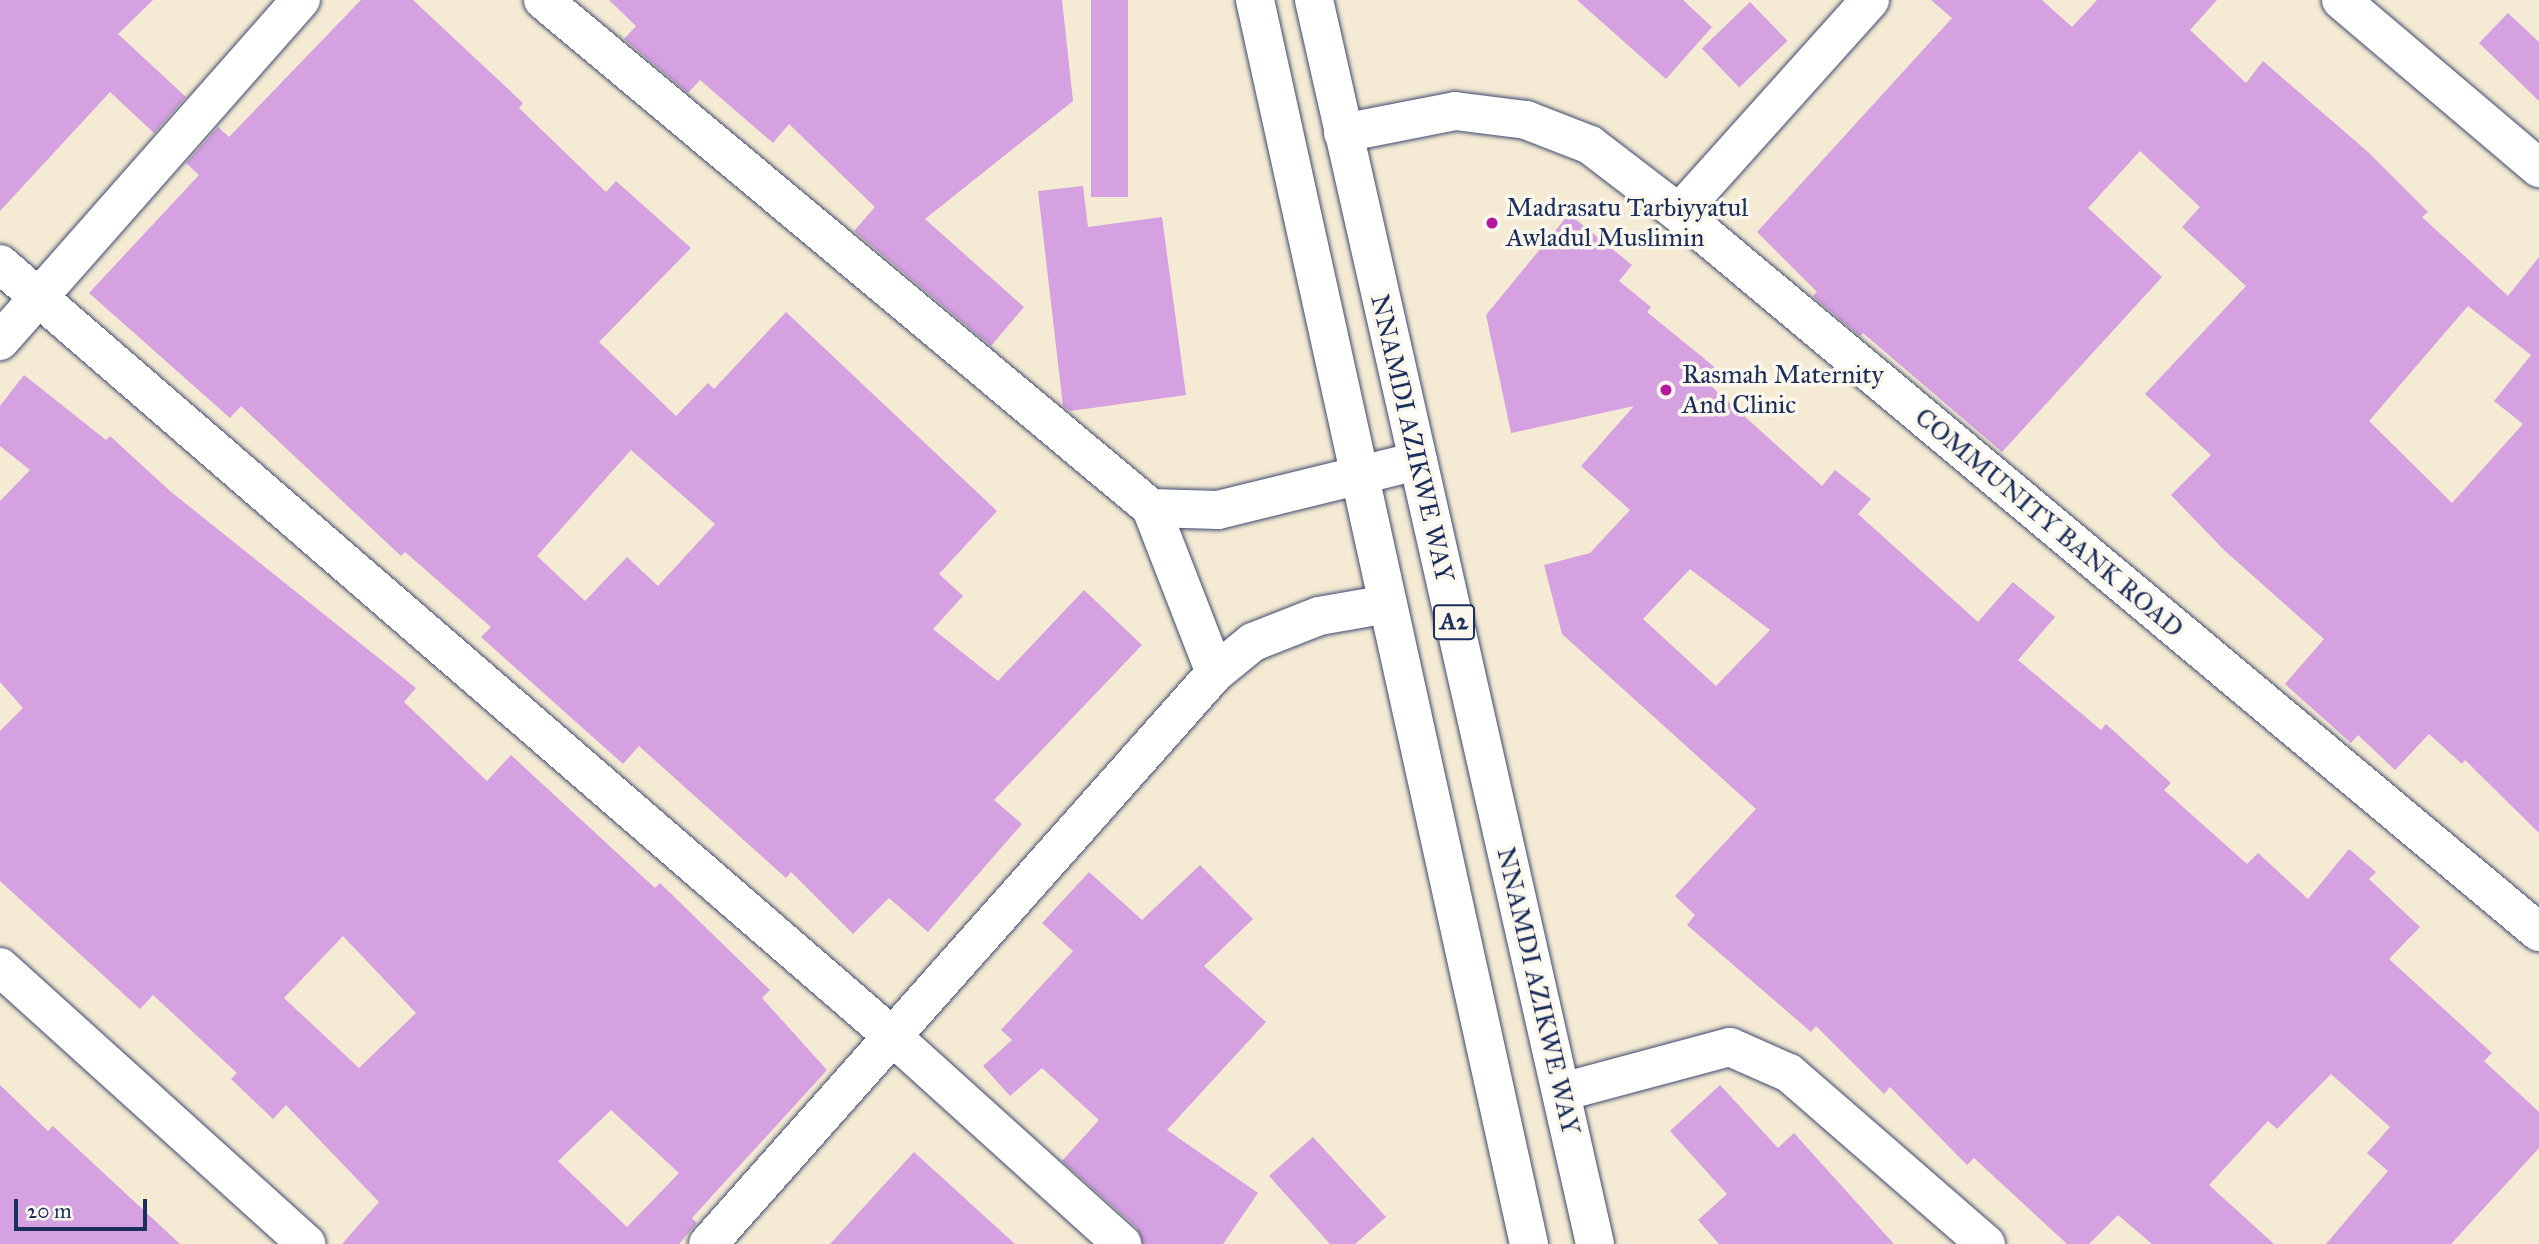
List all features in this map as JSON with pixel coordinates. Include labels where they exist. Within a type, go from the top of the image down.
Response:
[{"type":"main road","points":[[0,341],[42,298],[301,0]]},
{"type":"main road","points":[[543,0],[1152,508],[1215,674]]},
{"type":"main road","name":"A2","points":[[1255,0],[1358,478],[1529,1244]]},
{"type":"main road","name":"NNAMDI AZIKWE WAY","points":[[1314,0],[1595,1244]]},
{"type":"main road","points":[[1679,213],[1870,0]]},
{"type":"main road","points":[[2341,0],[2539,168]]},
{"type":"main road","name":"COMMUNITY BANK ROAD","points":[[1343,133],[1455,111],[1526,120],[1590,145],[1679,213],[2539,932]]},
{"type":"main road","points":[[0,264],[892,1037],[1122,1244]]},
{"type":"main road","points":[[1152,508],[1219,510],[1358,478],[1418,461]]},
{"type":"main road","points":[[708,1244],[1215,674],[1253,642],[1319,616],[1388,604]]},
{"type":"main road","points":[[0,967],[307,1244]]},
{"type":"main road","points":[[1562,1092],[1730,1046],[1789,1073],[1986,1244]]},
{"type":"building","points":[[0,0],[153,0],[118,34],[186,97],[154,133],[110,92],[0,211]]},
{"type":"building","points":[[361,0],[413,0],[523,103],[519,108],[606,192],[616,181],[691,248],[599,342],[676,416],[708,383],[714,389],[786,312],[997,511],[939,574],[963,596],[933,629],[998,681],[1084,590],[1142,645],[994,800],[1022,824],[928,932],[889,898],[853,934],[791,872],[786,878],[639,746],[623,764],[481,637],[491,627],[405,552],[401,556],[241,406],[230,418],[89,293],[199,175],[186,163],[218,127],[229,137]],"holes":[[[631,450],[715,524],[658,586],[627,557],[585,601],[537,556]]]},
{"type":"building","points":[[609,0],[1062,0],[1073,101],[925,219],[1024,307],[991,346],[854,231],[875,207],[789,124],[773,143],[700,80],[688,93],[624,39],[636,26]]},
{"type":"building","points":[[1091,0],[1128,0],[1128,197],[1091,197]]},
{"type":"building","points":[[1577,0],[1683,0],[1712,27],[1666,79]]},
{"type":"building","points":[[1931,0],[2042,0],[2072,27],[2097,0],[2217,0],[2190,30],[2246,83],[2263,61],[2368,152],[2428,212],[2422,217],[2508,296],[2539,257],[2539,833],[2465,760],[2462,764],[2429,734],[2395,770],[2358,735],[2351,743],[2285,684],[2324,639],[2225,551],[2171,495],[2211,455],[2145,394],[2246,286],[2182,227],[2200,207],[2140,151],[2088,208],[2162,277],[2002,452],[1863,333],[1860,336],[1817,300],[1813,296],[1817,292],[1757,232],[1952,18]],"holes":[[[2468,306],[2531,355],[2494,401],[2523,424],[2452,503],[2369,421]]]},
{"type":"building","points":[[1750,2],[1788,41],[1739,87],[1702,49]]},
{"type":"building","points":[[2508,13],[2539,42],[2539,101],[2479,43]]},
{"type":"building","points":[[1083,186],[1088,227],[1162,217],[1186,395],[1070,411],[1063,406],[1038,191]]},
{"type":"building","points":[[1569,214],[1632,265],[1619,281],[1651,307],[1647,312],[1723,374],[1712,387],[1822,486],[1835,470],[1871,499],[1858,514],[1978,622],[2013,582],[2055,617],[2018,660],[2101,730],[2106,724],[2171,783],[2164,790],[2247,864],[2258,853],[2308,899],[2349,849],[2376,872],[2369,879],[2420,927],[2389,959],[2492,1053],[2484,1061],[2539,1112],[2539,1148],[2451,1244],[2326,1244],[2388,1171],[2367,1153],[2390,1127],[2331,1074],[2277,1129],[2268,1121],[2209,1185],[2274,1244],[2152,1244],[2118,1215],[2089,1244],[2067,1244],[1974,1158],[1967,1165],[1890,1087],[1884,1094],[1816,1026],[1811,1032],[1687,925],[1695,915],[1675,896],[1756,809],[1562,634],[1544,565],[1590,553],[1630,510],[1581,466],[1634,406],[1511,433],[1486,315]],"holes":[[[1690,569],[1770,630],[1716,686],[1643,619]]]},
{"type":"building","points":[[24,375],[106,440],[110,436],[170,491],[416,688],[404,702],[487,781],[511,755],[655,888],[660,883],[770,990],[762,998],[827,1070],[692,1218],[697,1223],[679,1244],[342,1244],[379,1202],[286,1105],[273,1119],[231,1079],[237,1073],[153,995],[140,1009],[0,881],[0,731],[23,708],[0,682],[0,501],[30,470],[0,446],[0,406]],"holes":[[[343,936],[416,1013],[359,1068],[284,998]],[[611,1110],[679,1173],[627,1227],[558,1161]]]},
{"type":"building","points":[[1200,865],[1253,919],[1204,966],[1266,1022],[1167,1130],[1258,1193],[1223,1244],[1143,1244],[1137,1228],[1062,1161],[1099,1120],[1042,1068],[1010,1096],[983,1066],[1012,1040],[1001,1030],[1073,951],[1042,923],[1089,872],[1142,920]]},
{"type":"building","points":[[0,1085],[48,1131],[53,1126],[180,1244],[0,1244]]},
{"type":"building","points":[[1720,1085],[1778,1148],[1794,1133],[1894,1244],[1719,1244],[1698,1220],[1727,1194],[1670,1131]]},
{"type":"building","points":[[1313,1137],[1386,1217],[1355,1244],[1330,1244],[1269,1176]]},
{"type":"building","points":[[914,1152],[1015,1244],[830,1244]]},
{"type":"place","name":"Madrasatu Tarbiyyatul Awladul Muslimin","points":[[1492,223]]},
{"type":"place","name":"Rasmah Maternity And Clinic","points":[[1666,390]]}]
